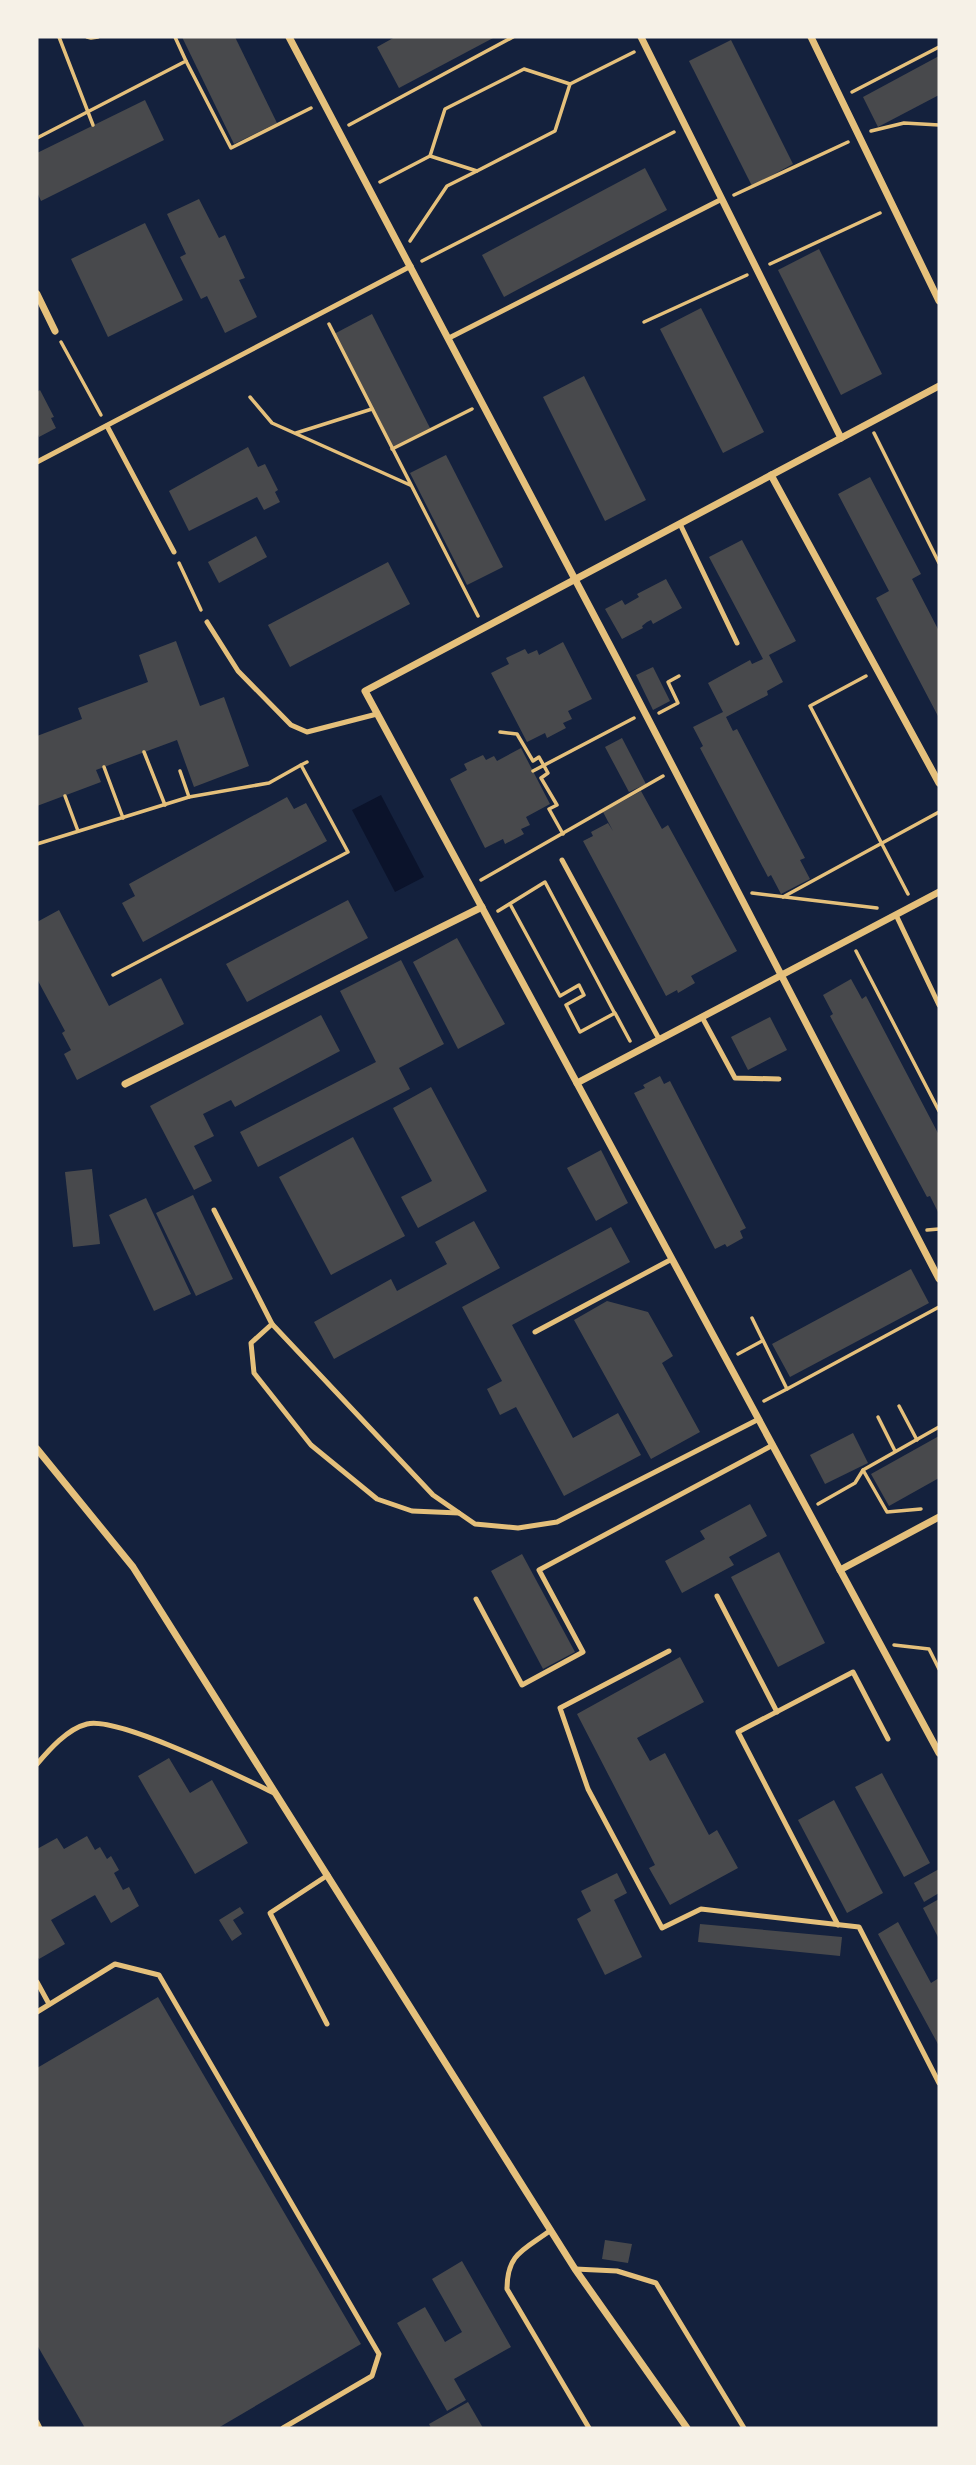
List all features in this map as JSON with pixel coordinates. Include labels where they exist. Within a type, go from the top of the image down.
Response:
[{"type":"street","points":[[289,37],[647,715],[939,1279]]},
{"type":"street","points":[[640,37],[841,438]]},
{"type":"street","points":[[811,37],[939,301]]},
{"type":"street","points":[[37,294],[55,331]]},
{"type":"street","points":[[939,386],[365,691],[939,1753]]},
{"type":"street","points":[[771,475],[939,783]]},
{"type":"street","points":[[577,1083],[939,892]]},
{"type":"street","points":[[125,1084],[482,907]]},
{"type":"street","points":[[37,1449],[133,1567],[575,2269],[683,2427]]},
{"type":"street","points":[[840,1570],[939,1517]]},
{"type":"lane","points":[[449,338],[722,200]]},
{"type":"lane","points":[[37,462],[411,266]]},
{"type":"lane","points":[[107,426],[174,552]]},
{"type":"lane","points":[[680,524],[737,643]]},
{"type":"lane","points":[[207,622],[238,671],[291,724],[307,732],[377,714]]},
{"type":"lane","points":[[562,860],[659,1039]]},
{"type":"lane","points":[[899,913],[939,1006]]},
{"type":"lane","points":[[702,1017],[735,1078],[779,1079]]},
{"type":"lane","points":[[215,1210],[272,1324],[433,1495],[475,1524],[518,1528],[557,1522],[759,1419]]},
{"type":"lane","points":[[535,1332],[671,1258]]},
{"type":"lane","points":[[272,1324],[251,1343],[254,1373],[311,1445],[377,1499],[412,1511],[459,1513]]},
{"type":"lane","points":[[476,1599],[522,1685],[583,1652],[539,1570],[773,1445]]},
{"type":"lane","points":[[717,1596],[777,1712]]},
{"type":"lane","points":[[669,1651],[561,1708],[588,1790],[662,1928],[701,1909],[859,1927],[939,2082]]},
{"type":"lane","points":[[838,1925],[738,1732],[853,1672],[888,1739]]},
{"type":"lane","points":[[37,1764],[56,1742],[88,1724],[115,1727],[167,1744],[276,1794]]},
{"type":"lane","points":[[327,2024],[270,1913],[328,1875]]},
{"type":"lane","points":[[37,2012],[115,1964],[159,1975],[379,2354],[372,2375],[283,2428]]},
{"type":"lane","points":[[37,1982],[49,2004]]},
{"type":"lane","points":[[551,2230],[512,2259],[507,2271],[506,2289],[589,2428]]},
{"type":"lane","points":[[575,2269],[617,2271],[656,2283],[744,2428]]},
{"type":"lane","points":[[37,2422],[40,2428]]},
{"type":"path","points":[[59,37],[93,125]]},
{"type":"path","points":[[87,37],[98,37]]},
{"type":"path","points":[[174,37],[231,148],[323,102]]},
{"type":"path","points":[[338,131],[513,37]]},
{"type":"path","points":[[841,98],[939,47]]},
{"type":"path","points":[[430,156],[445,109],[524,69],[570,84],[629,54]]},
{"type":"path","points":[[37,138],[186,61]]},
{"type":"path","points":[[403,250],[447,186],[555,131],[570,84]]},
{"type":"path","points":[[858,134],[904,123],[939,125]]},
{"type":"path","points":[[411,266],[685,127]]},
{"type":"path","points":[[722,200],[848,142]]},
{"type":"path","points":[[369,187],[430,156],[477,171]]},
{"type":"path","points":[[644,323],[882,212]]},
{"type":"path","points":[[323,313],[484,627]]},
{"type":"path","points":[[55,331],[107,426]]},
{"type":"path","points":[[250,397],[272,423],[412,486]]},
{"type":"path","points":[[392,449],[483,403]]},
{"type":"path","points":[[294,433],[372,409]]},
{"type":"path","points":[[869,424],[939,563]]},
{"type":"path","points":[[174,552],[207,622]]},
{"type":"path","points":[[877,670],[810,706],[914,905]]},
{"type":"path","points":[[533,771],[647,715],[678,703],[668,682],[679,676]]},
{"type":"path","points":[[500,732],[517,734],[533,761],[539,757],[544,765],[548,773],[541,778],[556,805],[549,810],[562,834]]},
{"type":"path","points":[[144,752],[165,805]]},
{"type":"path","points":[[37,844],[189,797],[269,783],[307,762]]},
{"type":"path","points":[[114,975],[348,852],[301,765]]},
{"type":"path","points":[[104,767],[123,818]]},
{"type":"path","points":[[470,886],[675,769]]},
{"type":"path","points":[[180,771],[189,797]]},
{"type":"path","points":[[65,796],[78,831]]},
{"type":"path","points":[[783,897],[939,812]]},
{"type":"path","points":[[487,917],[545,882],[636,1052]]},
{"type":"path","points":[[738,891],[899,913]]},
{"type":"path","points":[[509,904],[560,996],[579,985],[584,995],[566,1005],[580,1032],[615,1013]]},
{"type":"path","points":[[850,939],[939,1111]]},
{"type":"path","points":[[768,1399],[939,1307]]},
{"type":"path","points":[[752,1318],[787,1389]]},
{"type":"path","points":[[743,1351],[763,1341]]},
{"type":"path","points":[[899,1406],[917,1440]]},
{"type":"path","points":[[878,1417],[895,1451]]},
{"type":"path","points":[[835,1495],[855,1483],[863,1470],[939,1427]]},
{"type":"path","points":[[863,1470],[887,1512],[925,1509]]},
{"type":"path","points":[[905,1646],[929,1649],[939,1669]]},
{"type":"water","points":[[381,795],[424,877],[395,892],[352,810]]},
{"type":"building","points":[[182,37],[235,37],[277,123],[234,144]]},
{"type":"building","points":[[395,37],[495,37],[399,88],[377,47]]},
{"type":"building","points":[[731,40],[793,164],[752,186],[689,61]]},
{"type":"building","points":[[939,56],[939,95],[878,127],[863,97]]},
{"type":"building","points":[[145,100],[164,140],[41,201],[37,192],[37,153]]},
{"type":"building","points":[[645,168],[667,210],[504,297],[482,255]]},
{"type":"building","points":[[199,199],[219,238],[225,235],[245,278],[239,280],[257,317],[225,333],[207,296],[201,299],[180,257],[186,254],[167,214]]},
{"type":"building","points":[[145,223],[183,300],[108,337],[71,259]]},
{"type":"building","points":[[819,249],[882,374],[841,395],[778,270]]},
{"type":"building","points":[[701,308],[764,432],[723,453],[660,329]]},
{"type":"building","points":[[372,314],[430,428],[392,447],[334,334]]},
{"type":"building","points":[[584,376],[646,500],[605,521],[543,397]]},
{"type":"building","points":[[40,390],[54,417],[51,418],[56,428],[39,437],[37,392]]},
{"type":"building","points":[[248,447],[258,467],[265,464],[278,490],[275,492],[280,502],[264,510],[257,497],[189,531],[169,491]]},
{"type":"building","points":[[446,455],[503,567],[467,585],[410,473]]},
{"type":"building","points":[[870,477],[921,574],[912,579],[939,631],[939,718],[876,598],[889,591],[838,494]]},
{"type":"building","points":[[256,536],[267,557],[219,583],[208,562]]},
{"type":"building","points":[[742,540],[796,641],[769,655],[783,682],[767,691],[768,695],[726,717],[733,731],[737,729],[805,858],[800,860],[810,879],[781,894],[771,875],[768,877],[700,748],[703,746],[693,727],[723,712],[708,683],[750,660],[752,664],[763,659],[709,557]]},
{"type":"building","points":[[388,562],[410,604],[290,667],[268,625]]},
{"type":"building","points":[[666,579],[682,608],[653,624],[651,620],[647,622],[643,628],[622,639],[605,609],[622,600],[625,605],[639,597],[637,594]]},
{"type":"building","points":[[176,641],[200,706],[224,697],[249,766],[194,787],[177,740],[96,770],[101,782],[37,806],[37,736],[82,719],[78,708],[148,682],[139,655]]},
{"type":"building","points":[[563,642],[592,699],[568,711],[572,719],[563,723],[566,728],[547,738],[545,733],[527,742],[491,673],[509,664],[506,658],[525,649],[528,654],[537,650],[539,655]]},
{"type":"building","points":[[653,667],[670,701],[653,710],[636,675]]},
{"type":"building","points":[[622,738],[646,784],[629,792],[605,747]]},
{"type":"building","points":[[521,748],[550,804],[526,817],[530,825],[521,829],[524,834],[505,844],[503,839],[485,848],[450,779],[467,770],[464,764],[483,755],[486,760],[494,756],[497,761]]},
{"type":"building","points":[[641,791],[662,829],[668,825],[737,951],[691,976],[695,983],[678,993],[677,990],[666,996],[583,841],[593,836],[591,832],[608,823],[613,831],[603,812]]},
{"type":"building","points":[[287,797],[294,809],[306,803],[327,841],[143,942],[122,903],[135,896],[129,884]]},
{"type":"building","points":[[348,900],[368,938],[247,1002],[226,964]]},
{"type":"building","points":[[59,910],[109,1006],[161,978],[184,1024],[77,1080],[64,1054],[71,1050],[62,1033],[65,1031],[37,979],[37,922]]},
{"type":"building","points":[[457,938],[505,1024],[458,1049],[413,962]]},
{"type":"building","points":[[401,960],[444,1044],[399,1068],[410,1089],[258,1167],[240,1132],[376,1062],[340,991]]},
{"type":"building","points":[[851,979],[862,999],[866,996],[939,1135],[939,1214],[930,1196],[927,1197],[830,1016],[833,1014],[823,995]]},
{"type":"building","points":[[321,1015],[340,1051],[235,1107],[231,1100],[203,1114],[214,1136],[194,1146],[212,1181],[194,1190],[150,1106]]},
{"type":"building","points":[[770,1017],[787,1050],[748,1070],[731,1037]]},
{"type":"building","points":[[660,1076],[664,1084],[670,1081],[746,1228],[740,1231],[743,1238],[727,1247],[725,1244],[715,1249],[634,1093]]},
{"type":"building","points":[[431,1087],[487,1191],[418,1228],[401,1197],[432,1181],[393,1108]]},
{"type":"building","points":[[353,1137],[405,1236],[331,1275],[279,1177]]},
{"type":"building","points":[[601,1150],[628,1203],[596,1221],[567,1168]]},
{"type":"building","points":[[92,1169],[100,1244],[73,1247],[65,1172]]},
{"type":"building","points":[[193,1195],[233,1279],[196,1296],[156,1213]]},
{"type":"building","points":[[146,1198],[191,1294],[154,1311],[109,1215]]},
{"type":"building","points":[[474,1221],[500,1268],[334,1359],[314,1322],[391,1279],[397,1291],[447,1264],[435,1242]]},
{"type":"building","points":[[611,1227],[630,1262],[512,1325],[573,1438],[618,1413],[641,1455],[564,1496],[516,1407],[500,1415],[487,1389],[502,1381],[462,1307]]},
{"type":"building","points":[[911,1269],[929,1303],[790,1377],[772,1344]]},
{"type":"building","points":[[607,1301],[648,1312],[673,1356],[662,1363],[700,1432],[651,1459],[574,1320]]},
{"type":"building","points":[[853,1433],[868,1463],[825,1484],[810,1455]]},
{"type":"building","points":[[939,1436],[939,1478],[889,1506],[871,1474]]},
{"type":"building","points":[[750,1504],[767,1536],[729,1557],[734,1565],[682,1593],[665,1561],[705,1539],[700,1531]]},
{"type":"building","points":[[779,1552],[825,1643],[778,1667],[731,1577]]},
{"type":"building","points":[[522,1554],[575,1652],[543,1669],[491,1571]]},
{"type":"building","points":[[680,1657],[704,1702],[637,1738],[650,1761],[665,1753],[709,1835],[717,1830],[738,1868],[670,1905],[649,1868],[655,1865],[577,1714]]},
{"type":"building","points":[[169,1758],[190,1793],[212,1780],[248,1843],[195,1874],[138,1776]]},
{"type":"building","points":[[882,1773],[930,1863],[904,1877],[855,1787]]},
{"type":"building","points":[[834,1800],[883,1893],[847,1913],[798,1820]]},
{"type":"building","points":[[87,1836],[95,1850],[100,1847],[107,1859],[111,1856],[119,1870],[114,1873],[123,1890],[129,1887],[139,1906],[111,1923],[95,1895],[51,1920],[65,1944],[39,1959],[37,1849],[57,1838],[64,1849]]},
{"type":"building","points":[[939,1869],[939,1893],[924,1902],[914,1883]]},
{"type":"building","points":[[617,1873],[627,1893],[614,1900],[642,1957],[605,1975],[577,1919],[591,1911],[581,1891]]},
{"type":"building","points":[[939,1899],[939,1939],[923,1908]]},
{"type":"building","points":[[240,1907],[244,1913],[233,1920],[242,1934],[232,1941],[219,1920]]},
{"type":"building","points":[[898,1922],[931,1983],[939,1978],[939,2046],[878,1934]]},
{"type":"building","points":[[700,1924],[842,1937],[840,1956],[698,1942]]},
{"type":"building","points":[[158,1997],[361,2344],[218,2428],[85,2428],[37,2345],[37,2068]]},
{"type":"building","points":[[605,2240],[632,2244],[628,2263],[602,2259]]},
{"type":"building","points":[[462,2261],[511,2347],[454,2379],[466,2400],[447,2411],[397,2323],[425,2307],[445,2342],[462,2332],[432,2279]]},
{"type":"building","points":[[468,2402],[483,2428],[431,2428],[429,2424]]}]
